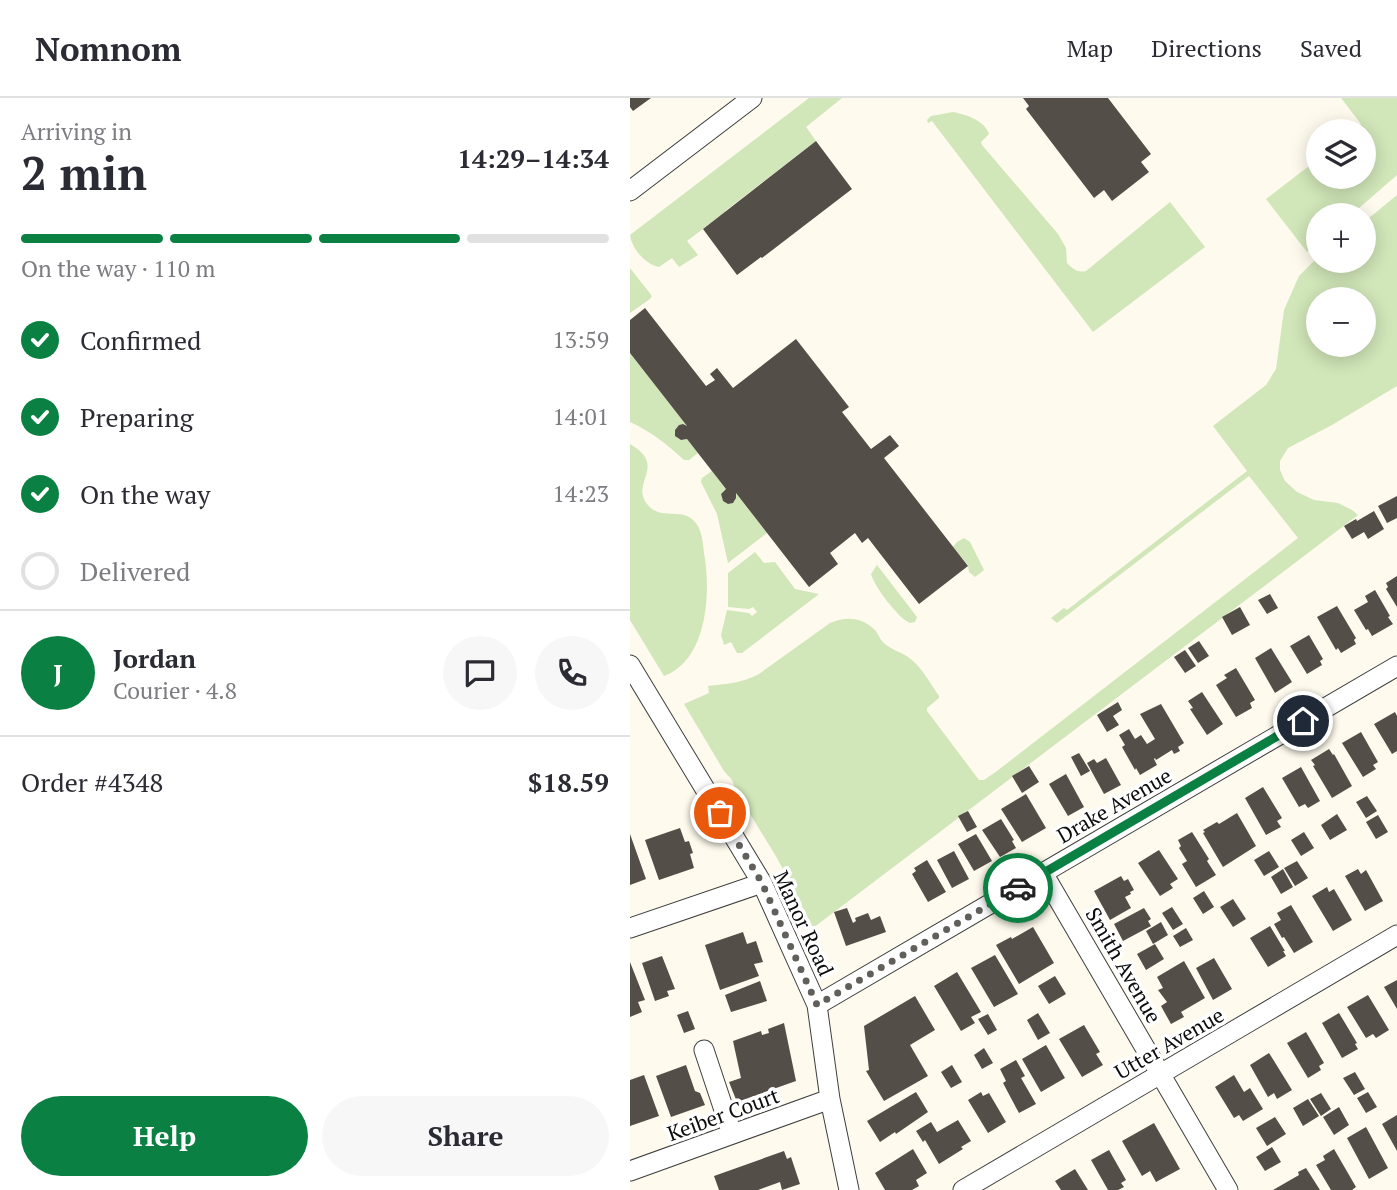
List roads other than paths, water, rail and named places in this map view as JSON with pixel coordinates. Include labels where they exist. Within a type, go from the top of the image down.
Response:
[{"type":"street","points":[[630,191],[752,98]]},
{"type":"street","name":"Manor Road","points":[[630,665],[762,883],[817,1005],[830,1099],[849,1190]]},
{"type":"street","name":"Drake Avenue","points":[[817,1005],[1397,666]]},
{"type":"street","name":"Smith Avenue","points":[[1043,873],[1228,1190]]},
{"type":"street","points":[[630,928],[762,883]]},
{"type":"street","name":"Utter Avenue","points":[[964,1190],[1397,935]]},
{"type":"street","points":[[704,1050],[732,1134]]},
{"type":"street","name":"Keiber Court","points":[[630,1171],[830,1099]]}]
